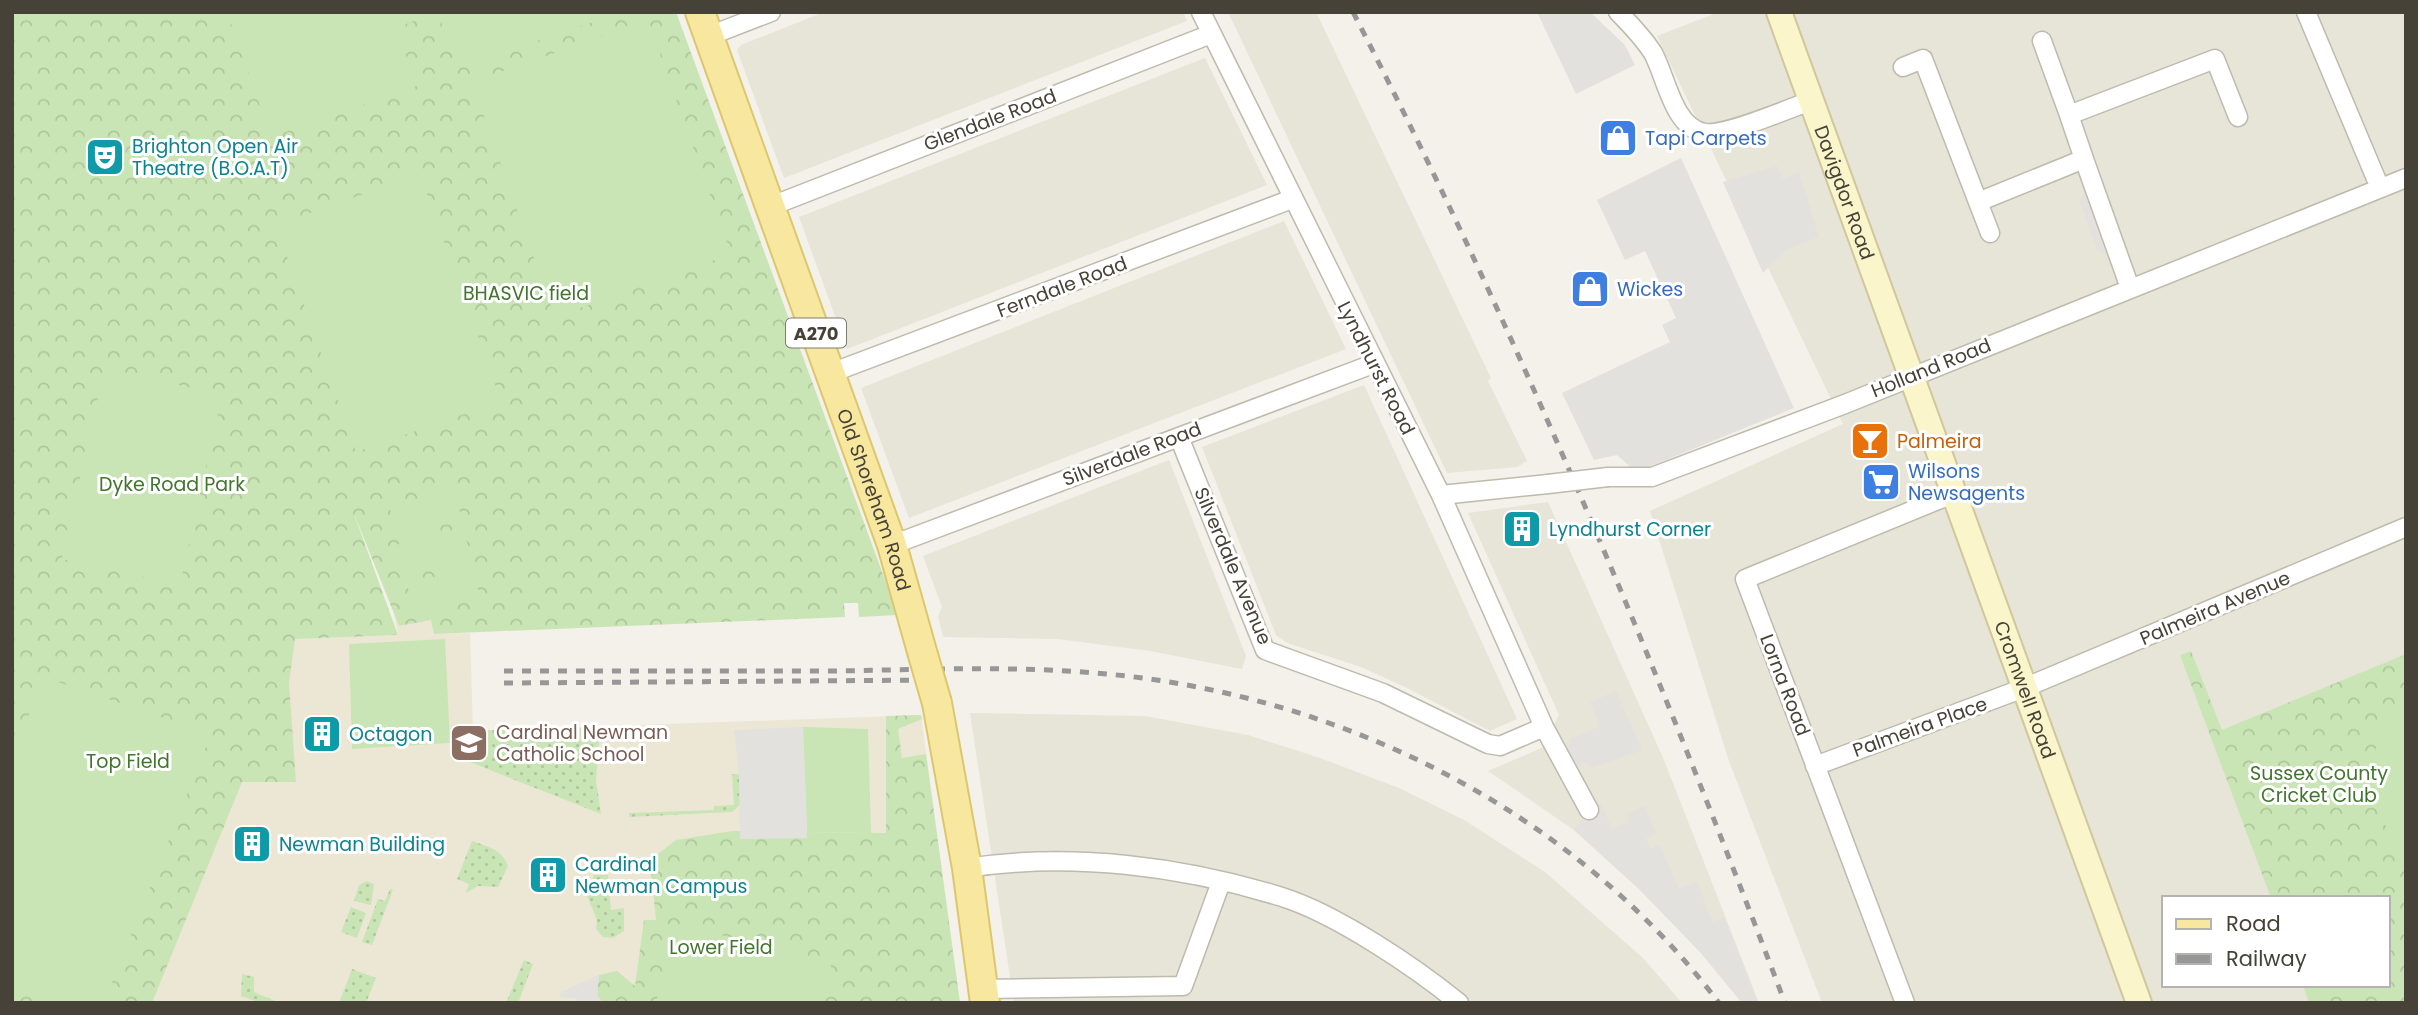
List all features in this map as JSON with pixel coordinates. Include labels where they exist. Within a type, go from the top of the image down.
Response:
[{"type":"main road","name":"Davigdor Road","points":[[1780,12],[1913,374]]},
{"type":"main road","name":"Old Shoreham Road","points":[[704,24],[892,545],[937,703],[967,868],[984,996]]},
{"type":"main road","name":"Cromwell Road","points":[[1913,374],[2139,1003]]},
{"type":"street","points":[[704,24],[771,12]]},
{"type":"street","name":"Lyndhurst Road","points":[[1201,12],[1373,364],[1441,495],[1544,727],[1589,810]]},
{"type":"street","points":[[1618,12],[1653,53],[1680,114],[1691,126],[1705,133],[1734,128],[1813,100]]},
{"type":"street","points":[[2306,12],[2380,188]]},
{"type":"street","name":"Glendale Road","points":[[769,207],[1211,34]]},
{"type":"street","points":[[2042,41],[2130,288]]},
{"type":"street","points":[[1903,66],[1923,59],[1990,233]]},
{"type":"street","points":[[2069,115],[2215,59],[2238,117]]},
{"type":"street","points":[[1978,202],[2084,159]]},
{"type":"street","name":"Holland Road","points":[[1441,495],[1608,477],[1652,477],[2406,178]]},
{"type":"street","name":"Ferndale Road","points":[[831,373],[1292,200]]},
{"type":"street","name":"Silverdale Road","points":[[892,545],[1373,364]]},
{"type":"street","name":"Silverdale Avenue","points":[[1179,436],[1265,650],[1383,693],[1488,744],[1500,746],[1544,727]]},
{"type":"street","name":"Lorna Road","points":[[1905,1003],[1745,579],[1955,493]]},
{"type":"street","name":"Palmeira Avenue","points":[[2024,688],[2406,527]]},
{"type":"street","name":"Palmeira Place","points":[[1815,766],[2024,688]]},
{"type":"street","points":[[967,868],[1090,861],[1207,877],[1283,897],[1319,913],[1425,975],[1459,1003]]},
{"type":"street","points":[[984,996],[1183,986],[1221,882]]},
{"type":"shaded area","points":[[824,12],[1183,12],[1187,21],[784,178],[737,50],[741,45]]},
{"type":"shaded area","points":[[1228,12],[1316,12],[1491,378],[1488,381],[1527,461],[1517,467],[1447,473]]},
{"type":"shaded area","points":[[1537,12],[1590,12],[1625,45],[1635,65],[1576,94]]},
{"type":"shaded area","points":[[1719,12],[2406,12],[2406,1003],[1822,1003],[1729,761],[1650,511],[1843,424],[1657,36]]},
{"type":"shaded area","points":[[1205,58],[1267,185],[847,349],[799,217]]},
{"type":"shaded area","points":[[1681,158],[1794,408],[1636,472],[1617,455],[1594,460],[1562,393],[1670,342],[1662,325],[1676,318],[1645,251],[1625,260],[1597,200]]},
{"type":"shaded area","points":[[1777,166],[1783,179],[1799,172],[1819,237],[1786,250],[1763,273],[1723,182]]},
{"type":"shaded area","points":[[2084,193],[2106,254],[2097,250],[2080,201]]},
{"type":"shaded area","points":[[1284,221],[1346,349],[909,518],[861,388]]},
{"type":"shaded area","points":[[1364,385],[1517,719],[1490,731],[1361,667],[1287,643],[1276,635],[1202,447]]},
{"type":"shaded area","points":[[1169,460],[1246,656],[1242,669],[1150,651],[1058,639],[943,637],[938,616],[942,607],[923,556]]},
{"type":"shaded area","name":"Cardinal Newman Catholic School","points":[[470,478],[434,634],[470,633],[473,731],[921,715],[960,1003],[12,1003],[12,650],[398,635],[372,499]]},
{"type":"shaded area","points":[[1548,502],[1664,760],[1759,1003],[1742,1003],[1701,953],[1639,889],[1574,830],[1488,771],[1544,747],[1559,715],[1468,513]]},
{"type":"shaded area","points":[[1616,691],[1642,750],[1591,768],[1586,762],[1576,768],[1568,752],[1570,739],[1600,726],[1590,702]]},
{"type":"shaded area","points":[[970,713],[1145,716],[1248,735],[1320,758],[1399,788],[1464,820],[1545,872],[1643,958],[1682,1003],[1014,1003]]},
{"type":"shaded area","points":[[803,727],[807,838],[740,839],[739,774],[734,730]]},
{"type":"shaded area","points":[[1601,804],[1612,829],[1629,822],[1626,814],[1645,806],[1656,833],[1646,838],[1650,849],[1660,845],[1679,889],[1697,882],[1712,922],[1724,917],[1758,1003],[1742,1003],[1701,953],[1639,889],[1574,830],[1589,810]]},
{"type":"shaded area","points":[[599,975],[597,995],[603,1003],[575,1003],[577,999],[559,997],[561,992]]},
{"type":"green space","points":[[12,12],[676,12],[898,615],[859,617],[858,603],[844,603],[845,617],[434,634],[431,620],[399,626],[353,511],[398,635],[295,639],[289,683],[296,782],[242,782],[152,1003],[12,1003]]},
{"type":"green space","points":[[227,12],[437,12],[396,28],[417,86],[271,137]]},
{"type":"green space","points":[[438,12],[622,12],[457,68]]},
{"type":"green space","points":[[648,20],[731,254],[555,317],[472,82]]},
{"type":"green space","points":[[420,174],[501,401],[356,452],[276,225]]},
{"type":"green space","name":"Dyke Road Park","points":[[105,368],[222,395],[180,585],[62,559]]},
{"type":"green space","points":[[455,490],[462,521],[396,535],[389,505]]},
{"type":"green space","points":[[464,529],[471,560],[405,574],[398,544]]},
{"type":"green space","points":[[473,568],[480,599],[414,614],[407,583]]},
{"type":"green space","points":[[445,639],[450,743],[352,749],[349,644]]},
{"type":"green space","name":"Sussex County Cricket Club","points":[[2191,651],[2222,730],[2406,654],[2406,1003],[2309,1003],[2304,987],[2390,987],[2390,896],[2270,896],[2180,655]]},
{"type":"green space","name":"Top Field","points":[[43,677],[211,734],[104,1003],[44,1003],[12,990],[12,761]]},
{"type":"green space","points":[[2406,698],[2406,876],[2383,819],[2374,781],[2374,762],[2377,742],[2386,723]]},
{"type":"green space","name":"Lower Field","points":[[921,715],[922,719],[898,729],[902,758],[926,754],[960,1003],[603,1003],[597,995],[599,975],[617,971],[635,986],[644,920],[656,920],[650,860],[676,840],[732,831],[886,833],[886,716]]},
{"type":"green space","points":[[600,727],[596,780],[601,814],[457,757],[456,731]]},
{"type":"green space","points":[[803,727],[868,729],[871,833],[807,832]]},
{"type":"green space","points":[[732,774],[739,774],[740,805],[732,812],[629,817],[629,813],[714,810],[714,806],[734,805]]},
{"type":"green space","points":[[472,841],[494,849],[505,860],[508,866],[498,887],[478,886],[466,893],[469,884],[457,879]]},
{"type":"green space","points":[[594,875],[608,875],[611,910],[624,908],[624,931],[613,938],[603,937],[596,929],[597,920],[586,893]]},
{"type":"green space","points":[[367,881],[374,884],[371,905],[354,901],[359,885]]},
{"type":"green space","points":[[390,889],[393,890],[372,945],[362,942],[378,899],[385,901]]},
{"type":"green space","points":[[351,907],[366,913],[357,938],[341,932]]},
{"type":"green space","name":"Lower Field","points":[[675,924],[832,962],[822,1003],[656,1003]]},
{"type":"green space","points":[[524,960],[533,964],[518,1003],[506,1003]]},
{"type":"green space","points":[[352,969],[376,978],[366,1003],[339,1003]]},
{"type":"green space","points":[[242,974],[254,977],[254,992],[280,1003],[260,1003],[241,996]]},
{"type":"railway","points":[[1353,12],[1472,255],[1583,502],[1687,751],[1785,1003]]},
{"type":"railway","points":[[504,671],[1072,671],[1195,687],[1282,708],[1366,737],[1447,775],[1524,820],[1595,874],[1661,935],[1719,1003]]},
{"type":"railway","points":[[504,683],[941,680]]},
{"type":"place","name":"Tapi Carpets","points":[[1618,138]]},
{"type":"place","name":"Brighton Open Air Theatre (B.O.A.T)","points":[[105,157]]},
{"type":"place","name":"Wickes","points":[[1590,289]]},
{"type":"place","name":"Palmeira","points":[[1870,441]]},
{"type":"place","name":"Wilsons Newsagents","points":[[1881,482]]},
{"type":"place","name":"Lyndhurst Corner","points":[[1522,529]]},
{"type":"place","name":"Octagon","points":[[322,734]]},
{"type":"place","name":"Cardinal Newman Catholic School","points":[[469,743]]},
{"type":"place","name":"Newman Building","points":[[252,844]]},
{"type":"place","name":"Cardinal Newman Campus","points":[[548,875]]},
{"type":"park label","name":"BHASVIC field","points":[[526,293]]}]
